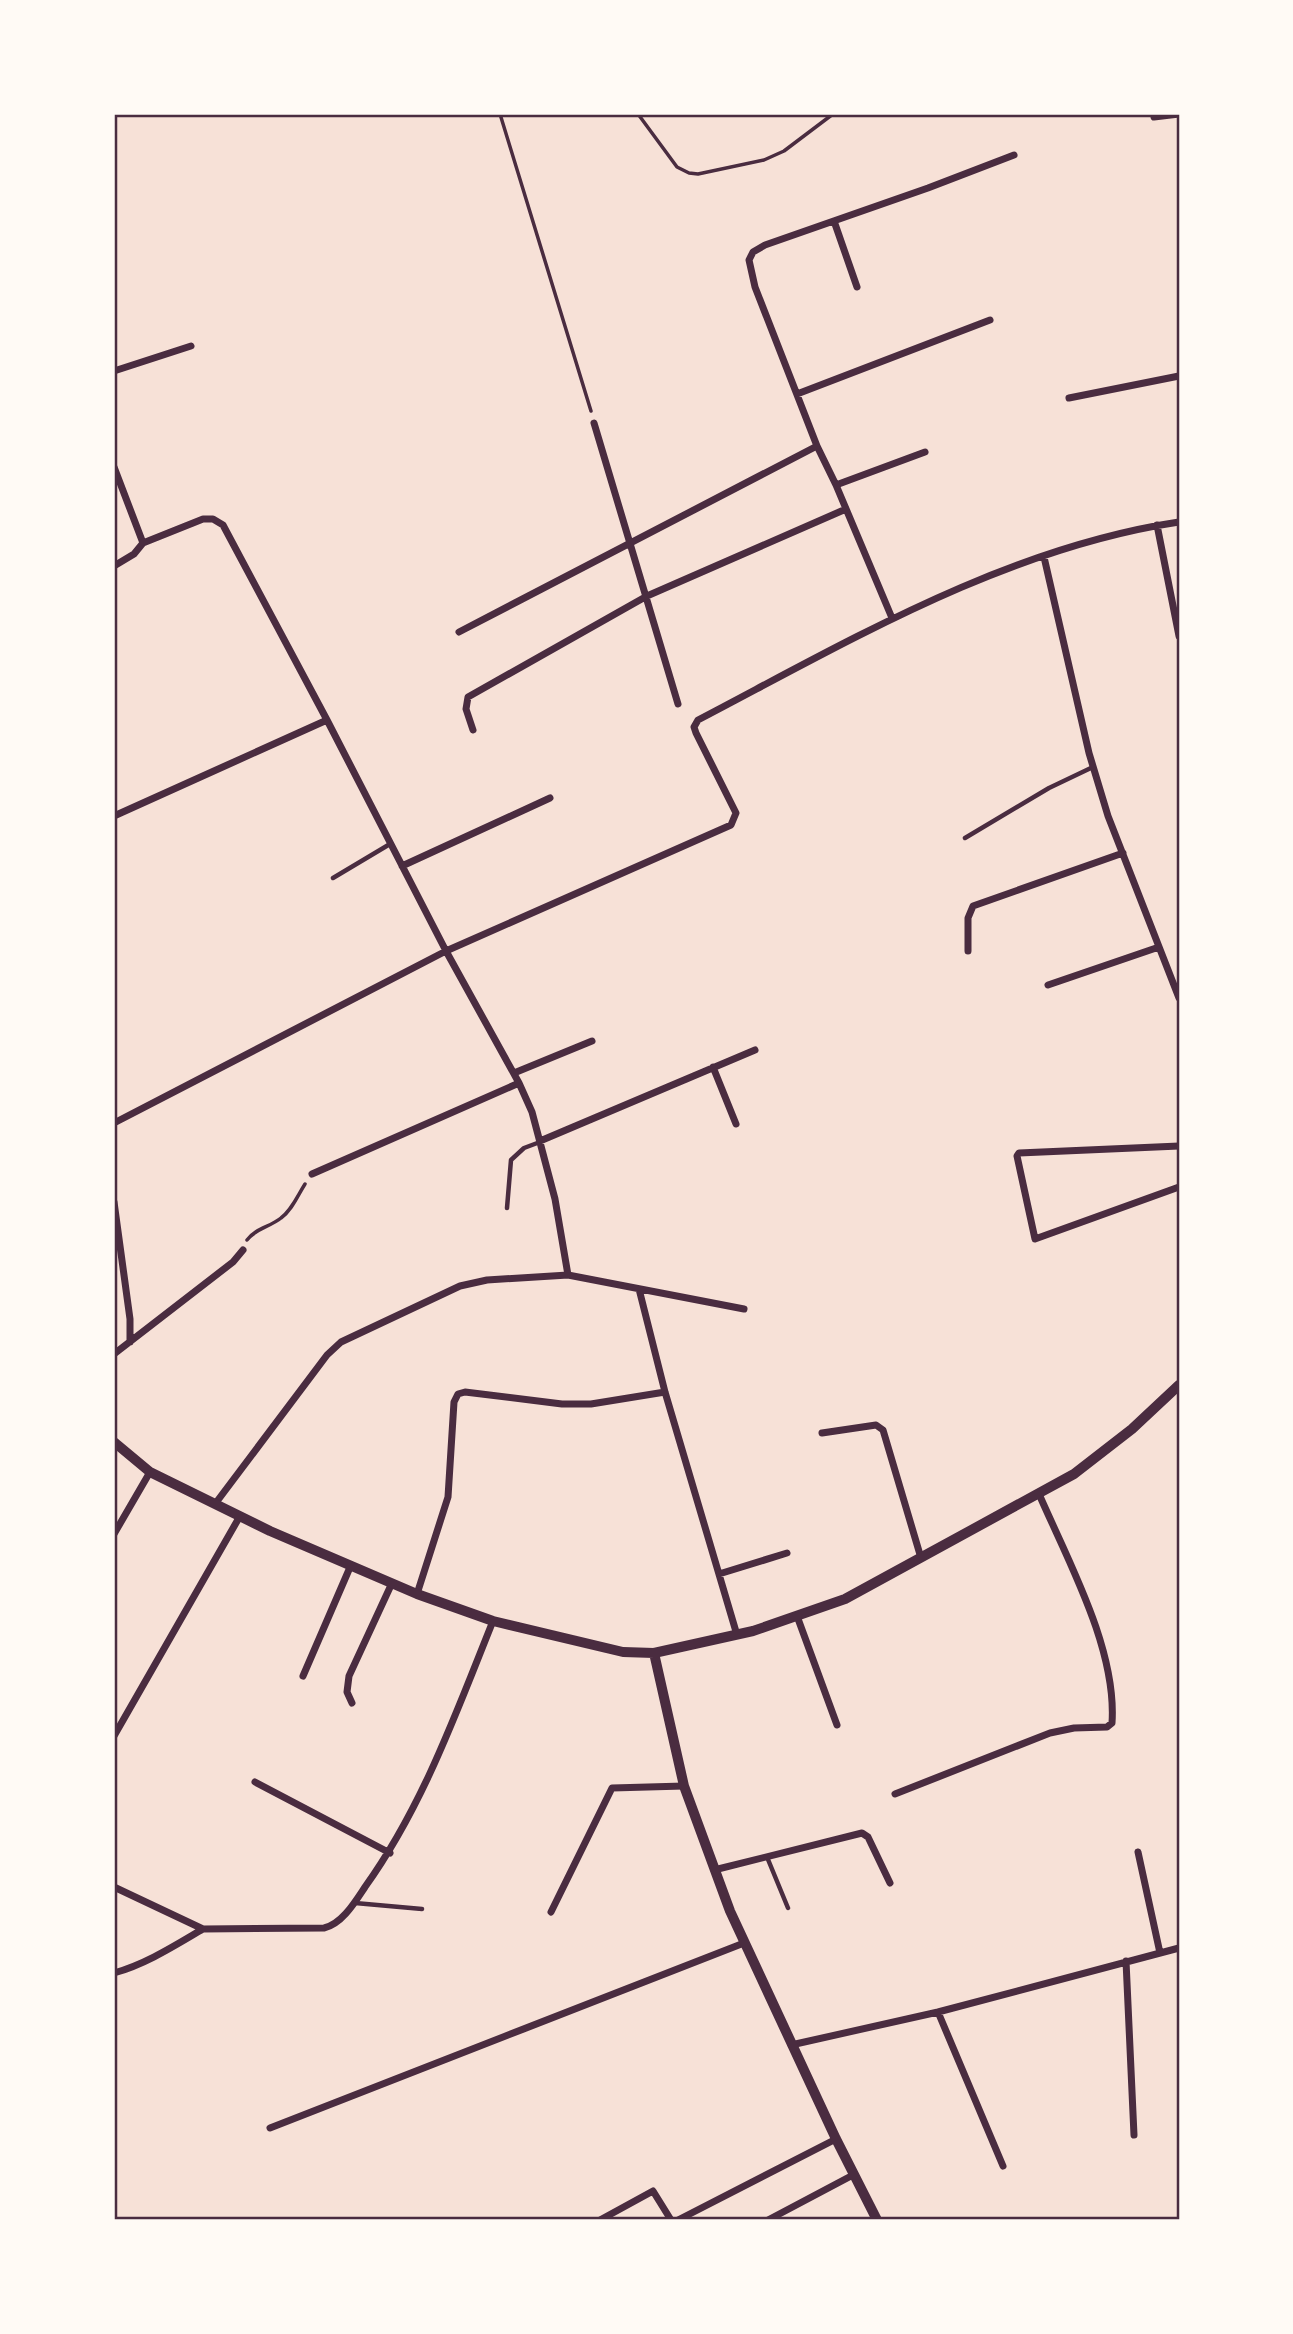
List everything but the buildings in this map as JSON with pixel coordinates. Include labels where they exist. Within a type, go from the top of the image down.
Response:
[{"type":"street","points":[[1154,117],[1179,114]]},
{"type":"street","points":[[892,618],[817,446],[755,287],[749,260],[753,252],[765,245],[1014,155]]},
{"type":"street","points":[[834,221],[858,287]]},
{"type":"street","points":[[797,394],[990,320]]},
{"type":"street","points":[[114,371],[191,346]]},
{"type":"street","points":[[1069,398],[1179,376]]},
{"type":"street","points":[[594,423],[678,704]]},
{"type":"street","points":[[459,632],[817,446]]},
{"type":"street","points":[[836,485],[925,452]]},
{"type":"street","points":[[114,467],[142,543]]},
{"type":"street","points":[[473,730],[466,709],[468,697],[647,596],[846,509]]},
{"type":"street","points":[[114,566],[134,554],[142,543],[203,519],[213,519],[223,526],[446,951],[520,1083],[540,1141],[555,1199],[568,1275]]},
{"type":"street","points":[[114,1123],[446,951],[731,825],[736,813],[696,733],[695,723],[946,592],[1099,539],[1179,522]]},
{"type":"street","points":[[1157,526],[1179,636]]},
{"type":"street","points":[[1044,557],[1093,767],[1122,853],[1179,998]]},
{"type":"street","points":[[114,816],[327,720]]},
{"type":"street","points":[[402,866],[550,798]]},
{"type":"street","points":[[968,951],[968,918],[973,906],[1122,853]]},
{"type":"street","points":[[1048,985],[1160,947]]},
{"type":"street","points":[[514,1073],[592,1041]]},
{"type":"street","points":[[540,1141],[755,1050]]},
{"type":"street","points":[[713,1067],[736,1124]]},
{"type":"street","points":[[312,1174],[520,1083]]},
{"type":"street","points":[[1179,1146],[1019,1153],[1017,1156],[1035,1239],[1179,1186]]},
{"type":"street","points":[[114,1202],[130,1319],[130,1342]]},
{"type":"street","points":[[114,1354],[233,1262],[243,1250]]},
{"type":"street","points":[[215,1504],[327,1355],[341,1342],[460,1286],[487,1280],[568,1275],[744,1309]]},
{"type":"street","points":[[639,1289],[665,1392],[737,1635]]},
{"type":"street","points":[[114,1442],[150,1472],[240,1516],[416,1594],[493,1621],[623,1652],[654,1653],[737,1635],[845,1599],[1074,1474],[1108,1450],[1179,1385]]},
{"type":"street","points":[[416,1594],[448,1497],[454,1402],[458,1394],[465,1392],[531,1401],[592,1404],[665,1392]]},
{"type":"street","points":[[822,1433],[876,1424],[883,1430],[921,1558]]},
{"type":"street","points":[[114,1534],[150,1472]]},
{"type":"street","points":[[895,1794],[1037,1737],[1061,1730],[1107,1727],[1112,1723],[1110,1674],[1088,1608],[1039,1493]]},
{"type":"street","points":[[114,1736],[240,1516]]},
{"type":"street","points":[[719,1574],[787,1553]]},
{"type":"street","points":[[303,1675],[351,1565]]},
{"type":"street","points":[[352,1703],[347,1692],[349,1676],[392,1583]]},
{"type":"street","points":[[797,1616],[838,1726]]},
{"type":"street","points":[[114,1886],[203,1929],[324,1928],[335,1923],[354,1903],[390,1853],[434,1769],[493,1621]]},
{"type":"street","points":[[654,1653],[684,1786],[714,1870],[791,2045],[877,2220]]},
{"type":"street","points":[[255,1782],[390,1853]]},
{"type":"street","points":[[551,1912],[612,1788],[684,1786]]},
{"type":"street","points":[[714,1870],[862,1833],[868,1837],[890,1883]]},
{"type":"street","points":[[1138,1852],[1160,1953]]},
{"type":"street","points":[[114,1973],[169,1950],[203,1929]]},
{"type":"street","points":[[270,2128],[744,1943]]},
{"type":"street","points":[[791,2045],[939,2012],[1179,1948]]},
{"type":"street","points":[[1126,1961],[1133,2135]]},
{"type":"street","points":[[939,2012],[1003,2166]]},
{"type":"street","points":[[678,2220],[836,2138]]},
{"type":"street","points":[[768,2220],[853,2175]]},
{"type":"street","points":[[600,2220],[653,2191],[671,2220]]},
{"type":"lane","points":[[965,838],[1049,788],[1093,767]]},
{"type":"lane","points":[[333,878],[391,844]]},
{"type":"lane","points":[[507,1208],[511,1160],[524,1148],[540,1141]]},
{"type":"lane","points":[[767,1857],[788,1908]]},
{"type":"lane","points":[[354,1903],[422,1909]]},
{"type":"path","points":[[500,114],[594,423]]},
{"type":"path","points":[[638,114],[677,167],[688,173],[698,174],[764,160],[784,151],[833,114]]},
{"type":"path","points":[[243,1250],[252,1233],[281,1219],[312,1174]]}]
